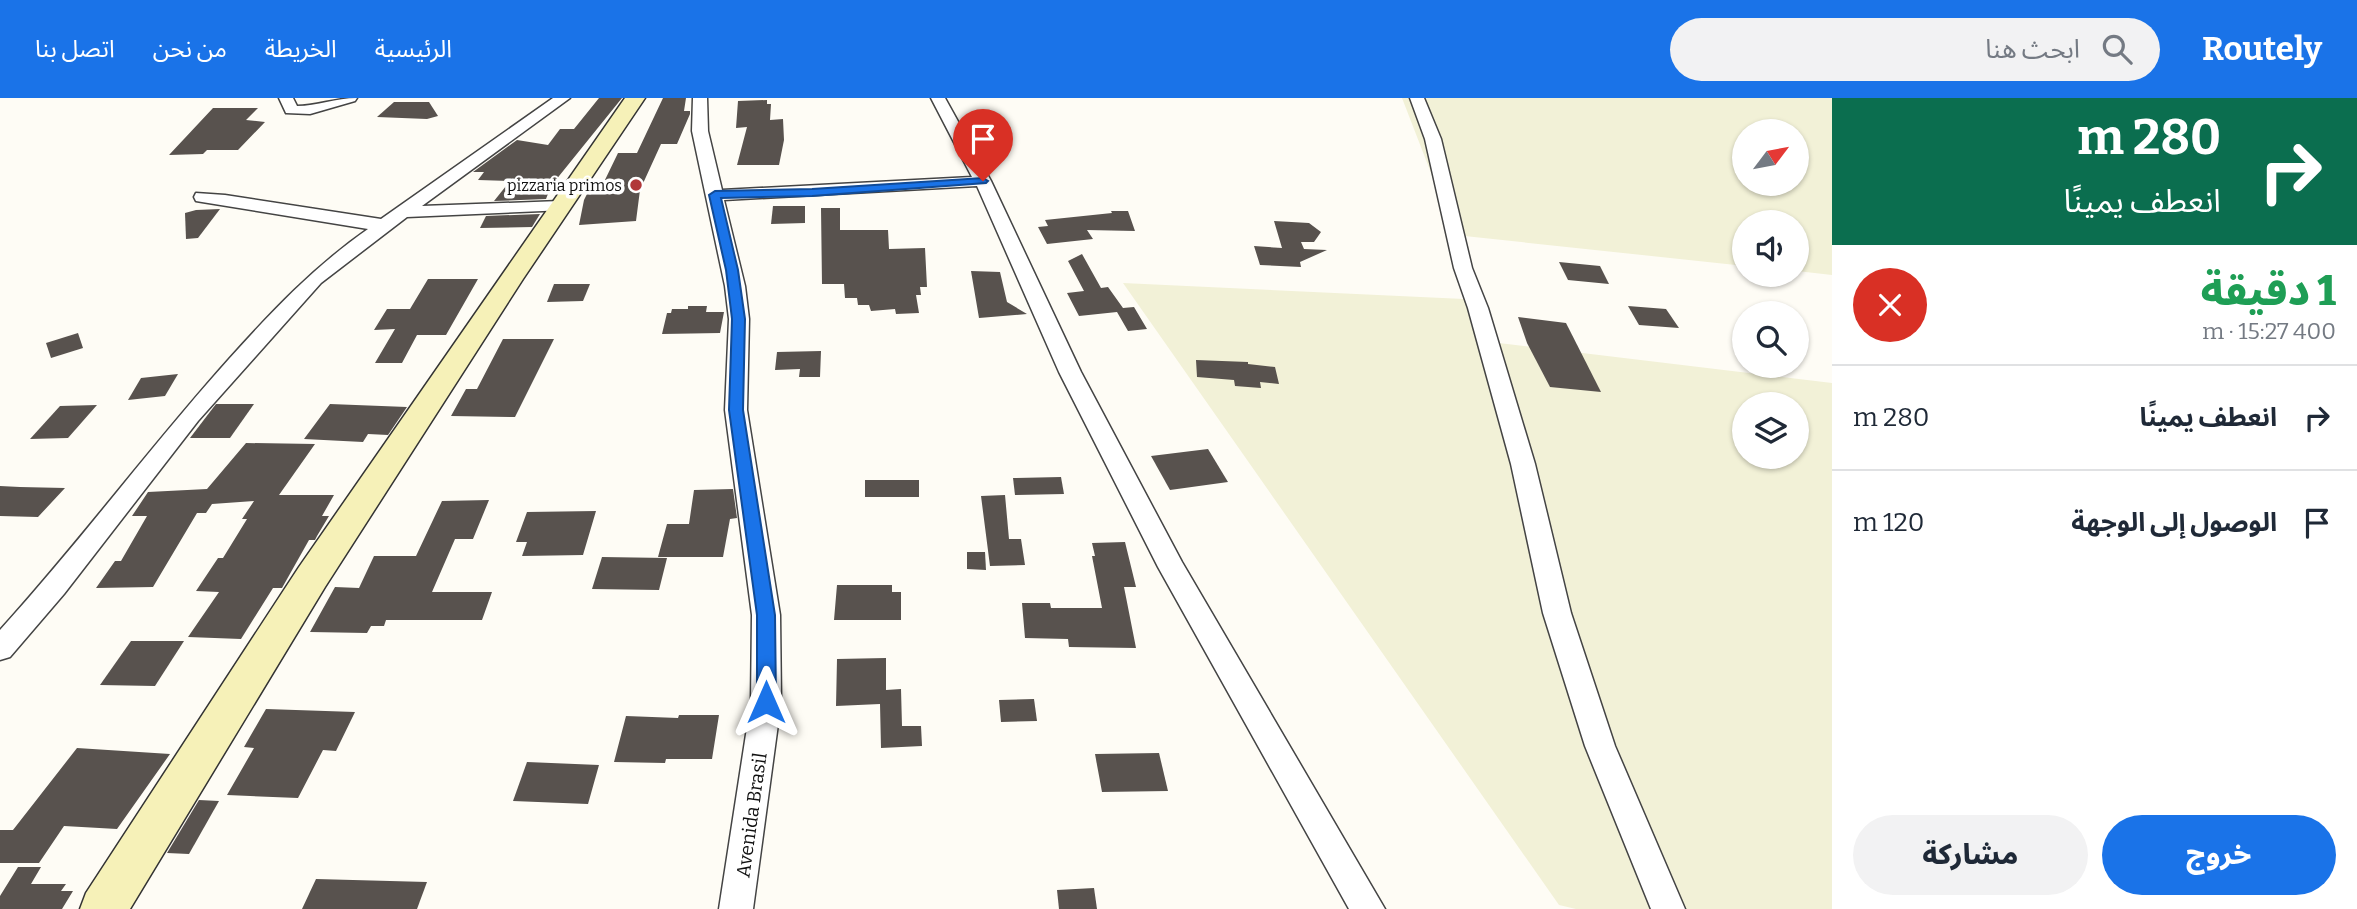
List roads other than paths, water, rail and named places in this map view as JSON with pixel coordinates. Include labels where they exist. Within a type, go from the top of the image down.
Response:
[{"type":"main road","points":[[103,909],[312,577],[635,98]]},
{"type":"street","points":[[286,98],[290,110],[301,111],[350,98]]},
{"type":"street","points":[[0,649],[62,577],[190,416],[314,279],[383,225],[563,98]]},
{"type":"street","name":"Avenida Brasil","points":[[700,98],[700,131],[735,286],[739,319],[736,410],[766,615],[766,702],[736,909]]},
{"type":"street","points":[[938,98],[983,181],[1070,372],[1171,567],[1368,909]]},
{"type":"street","points":[[1417,98],[1433,139],[1463,268],[1478,308],[1523,464],[1557,613],[1600,746],[1668,909]]},
{"type":"street","points":[[715,195],[983,181]]},
{"type":"street","points":[[202,197],[243,201],[336,221],[383,225]]},
{"type":"street","points":[[401,212],[560,206]]},
{"type":"place","name":"pizzaria primos","points":[[636,185]]}]
